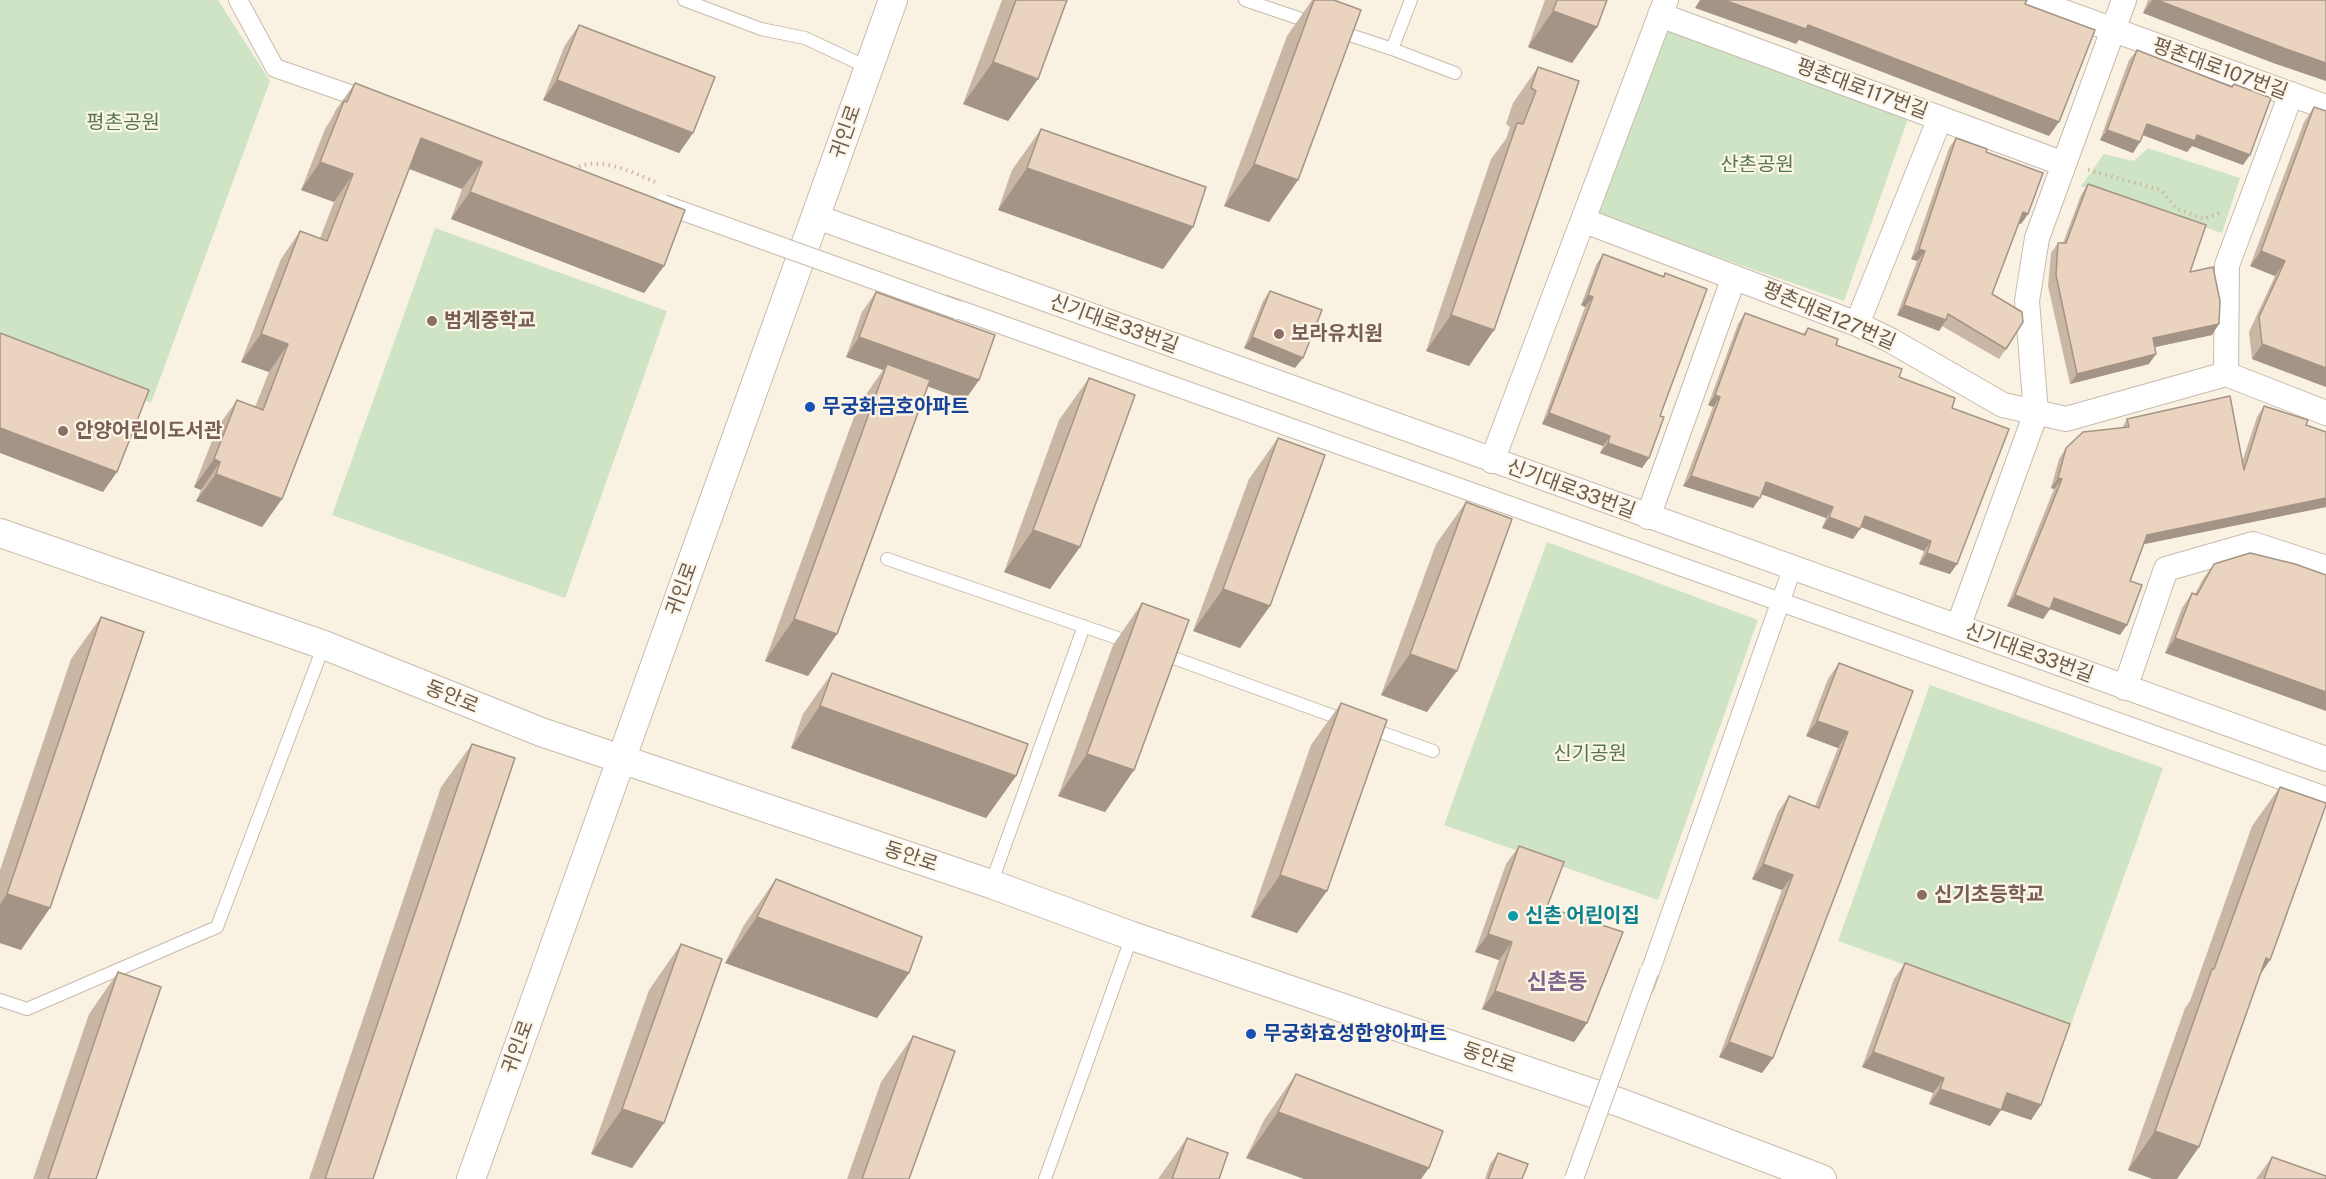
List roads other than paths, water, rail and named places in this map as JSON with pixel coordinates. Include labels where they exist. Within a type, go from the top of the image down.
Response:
[{"type":"street","points":[[238,0],[274,68],[384,107]]},
{"type":"street","name":"귀인로","points":[[471,1179],[893,0]]},
{"type":"street","points":[[2031,0],[2114,30]]},
{"type":"street","points":[[1958,627],[2036,413],[2027,301],[2037,238],[2124,0]]},
{"type":"street","points":[[1492,461],[1585,221],[1663,7]]},
{"type":"street","name":"평촌대로117번길","points":[[1663,7],[1940,118],[2064,164]]},
{"type":"street","name":"평촌대로107번길","points":[[2114,30],[2326,107]]},
{"type":"street","points":[[2290,94],[2227,265],[2226,374],[2326,413]]},
{"type":"street","points":[[1857,324],[1940,118]]},
{"type":"street","points":[[739,224],[649,199],[2326,796]]},
{"type":"street","name":"신기대로33번길","points":[[817,217],[2326,759]]},
{"type":"street","name":"평촌대로127번길","points":[[1585,221],[1857,324],[1890,340],[2003,405],[2036,413],[2066,419],[2226,374]]},
{"type":"street","points":[[858,273],[947,306]]},
{"type":"street","points":[[1648,517],[1734,277]]},
{"type":"street","name":"동안로","points":[[0,533],[324,645],[540,732],[991,884],[1132,936],[1624,1104],[1822,1179]]},
{"type":"street","points":[[2125,688],[2166,569],[2253,543],[2326,568]]},
{"type":"street","points":[[1573,1179],[1792,569]]},
{"type":"street","points":[[1620,1062],[1649,972]]},
{"type":"street","points":[[1573,1179],[1584,1148]]},
{"type":"lane","points":[[684,0],[761,29],[805,38],[869,68]]},
{"type":"lane","points":[[1245,0],[1392,49],[1455,73]]},
{"type":"lane","points":[[1392,49],[1411,0]]},
{"type":"lane","points":[[887,559],[1084,626],[1433,751]]},
{"type":"lane","points":[[991,884],[1084,626]]},
{"type":"lane","points":[[0,1000],[27,1009],[217,927],[324,645]]},
{"type":"lane","points":[[1045,1179],[1132,936]]},
{"type":"place","name":"범계중학교","points":[[432,321]]},
{"type":"place","name":"보라유치원","points":[[1279,334]]},
{"type":"place","name":"무궁화금호아파트","points":[[810,407]]},
{"type":"place","name":"안양어린이도서관","points":[[63,431]]},
{"type":"place","name":"신기초등학교","points":[[1922,895]]},
{"type":"place","name":"신촌 어린이집","points":[[1513,916]]},
{"type":"place","name":"무궁화효성한양아파트","points":[[1251,1034]]},
{"type":"district","name":"신촌동","points":[[1557,982]]},
{"type":"park label","name":"평촌공원","points":[[123,123]]},
{"type":"park label","name":"산촌공원","points":[[1757,165]]},
{"type":"park label","name":"신기공원","points":[[1590,754]]}]
